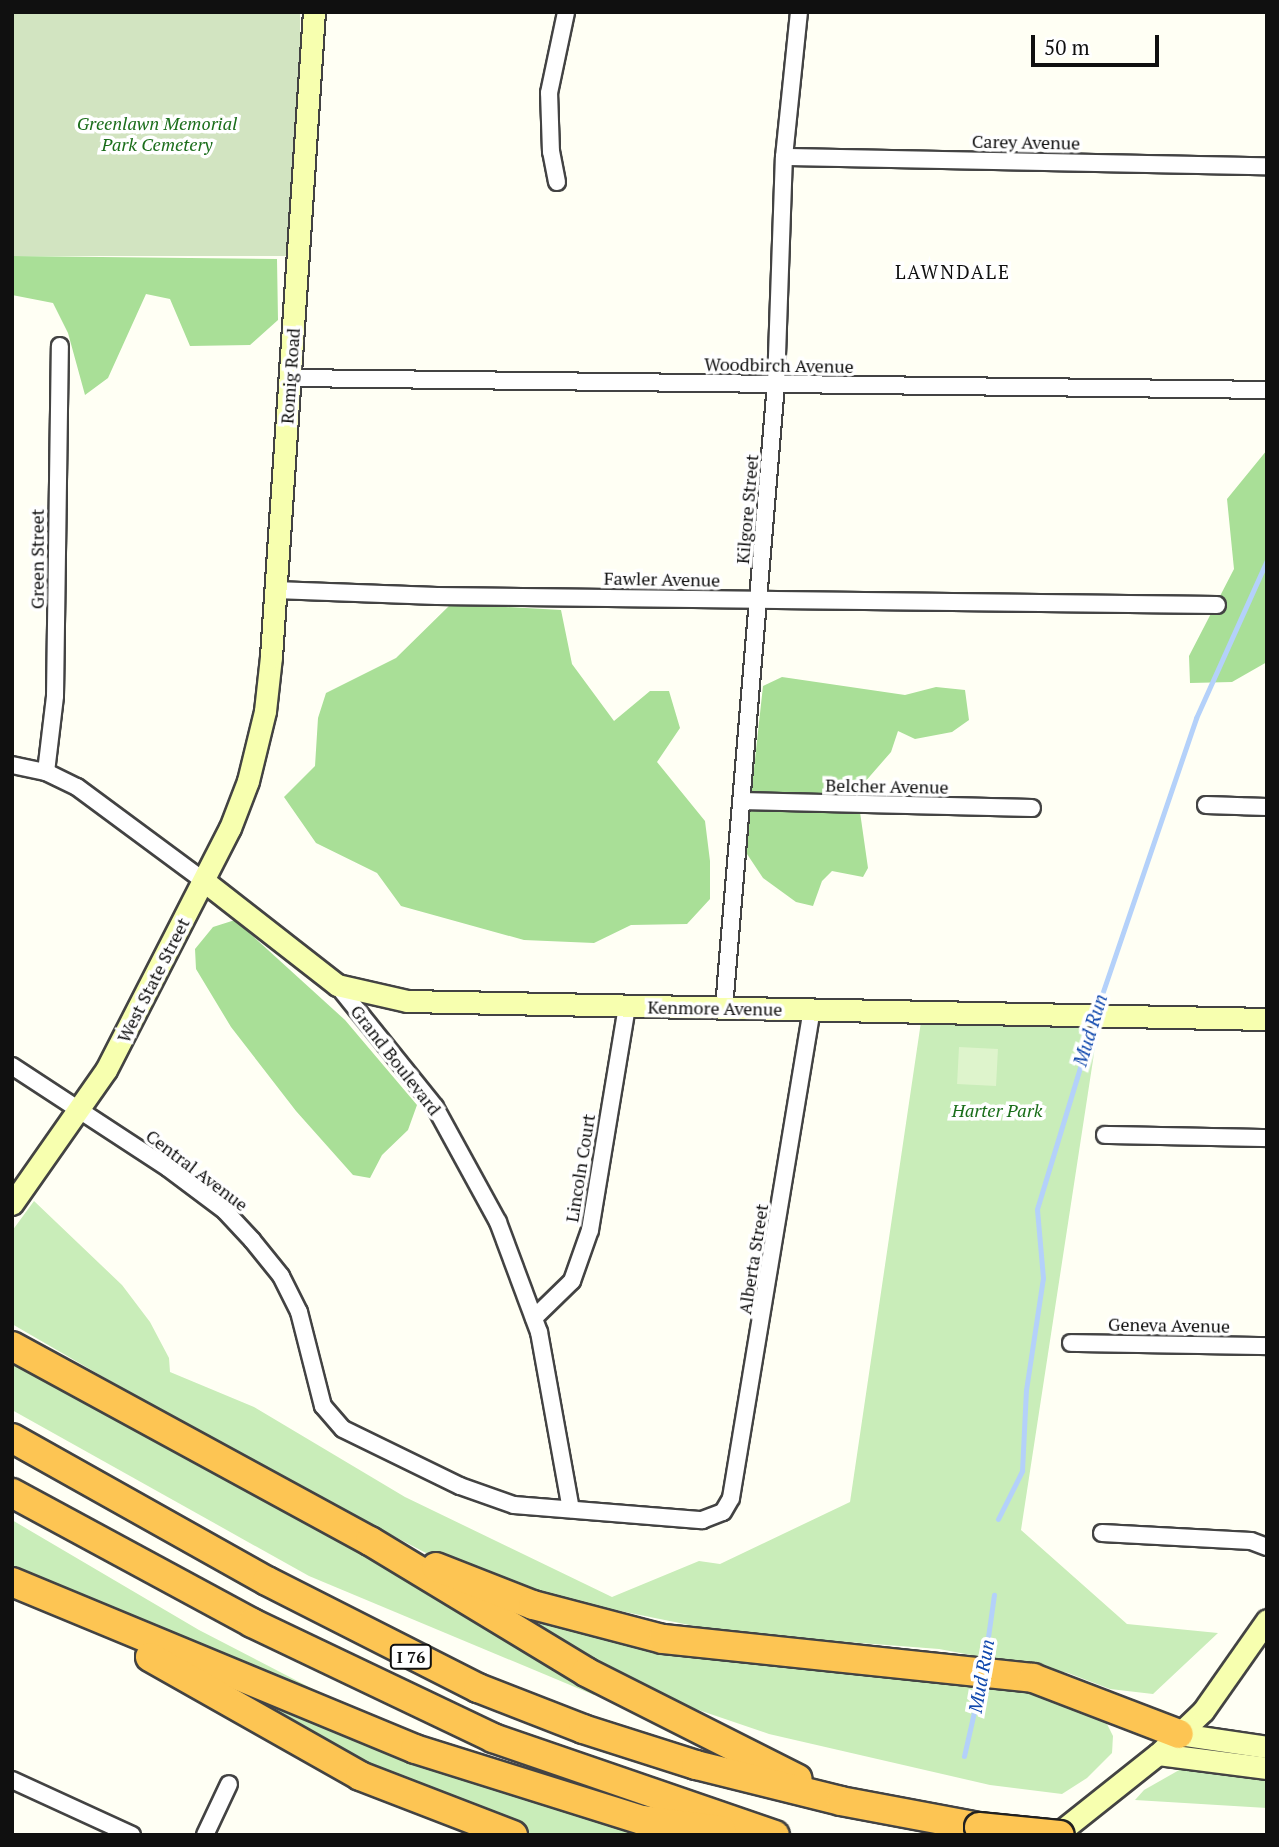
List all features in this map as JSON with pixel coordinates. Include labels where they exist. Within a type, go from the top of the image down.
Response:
[{"type":"highway","points":[[12,1346],[370,1541],[586,1672],[841,1801]]},
{"type":"highway","name":"I 76","points":[[12,1438],[267,1581],[478,1688],[583,1729],[696,1765],[841,1801],[979,1826],[1058,1835]]},
{"type":"highway","name":"I 76","points":[[12,1493],[252,1623],[493,1738],[775,1835]]},
{"type":"highway","points":[[370,1541],[533,1605],[663,1639],[1032,1678],[1179,1734]]},
{"type":"highway","points":[[12,1582],[367,1731],[501,1778],[642,1820],[764,1835]]},
{"type":"highway","points":[[12,1589],[195,1680],[360,1776],[513,1835]]},
{"type":"street","name":"Romig Road","points":[[258,738],[275,590],[314,12]]},
{"type":"street","points":[[557,182],[551,152],[549,93],[566,12]]},
{"type":"street","name":"Kilgore Street","points":[[724,1008],[776,384],[784,157],[799,12]]},
{"type":"street","name":"Carey Avenue","points":[[784,157],[1267,166]]},
{"type":"street","name":"Green Street","points":[[46,772],[55,696],[60,346]]},
{"type":"street","name":"Woodbirch Avenue","points":[[290,377],[1267,390]]},
{"type":"street","name":"Fawler Avenue","points":[[275,590],[1216,605]]},
{"type":"street","name":"West State Street","points":[[12,1204],[80,1111],[125,1036],[230,828],[258,738]]},
{"type":"street","name":"Grand Boulevard","points":[[12,765],[46,772],[93,797],[337,985],[451,1131],[498,1222],[534,1318],[557,1417],[571,1509]]},
{"type":"street","name":"Belcher Avenue","points":[[741,801],[1032,808]]},
{"type":"street","points":[[1206,805],[1267,807]]},
{"type":"street","name":"Kenmore Avenue","points":[[337,985],[407,1001],[1267,1019]]},
{"type":"street","name":"Lincoln Court","points":[[534,1318],[572,1281],[590,1230],[627,1006]]},
{"type":"street","name":"Alberta Street","points":[[723,1512],[731,1498],[749,1406],[812,1010]]},
{"type":"street","name":"Central Avenue","points":[[12,1066],[168,1168],[225,1211],[252,1240],[281,1276],[299,1312],[323,1406],[343,1429],[383,1451],[514,1505],[702,1520],[723,1512]]},
{"type":"street","points":[[1105,1135],[1267,1138]]},
{"type":"street","name":"Geneva Avenue","points":[[1072,1343],[1267,1346]]},
{"type":"street","points":[[1102,1533],[1251,1541],[1267,1547]]},
{"type":"street","points":[[1058,1835],[1158,1754],[1203,1711],[1261,1628]]},
{"type":"street","points":[[1179,1734],[1267,1747]]},
{"type":"street","points":[[1158,1754],[1267,1768]]},
{"type":"street","points":[[12,1780],[132,1835]]},
{"type":"street","points":[[205,1835],[229,1784]]},
{"type":"green space","name":"Greenlawn Memorial Park Cemetery","points":[[12,12],[300,12],[300,256],[12,256]]},
{"type":"green space","points":[[12,256],[277,259],[278,320],[250,345],[190,346],[170,299],[146,294],[108,378],[85,395],[68,333],[53,303],[12,295]]},
{"type":"green space","points":[[1267,450],[1267,662],[1232,682],[1190,683],[1189,656],[1234,569],[1227,499]]},
{"type":"green space","points":[[451,604],[561,610],[572,664],[614,721],[650,691],[669,691],[680,728],[657,762],[705,821],[710,861],[710,899],[687,924],[631,925],[594,943],[524,940],[401,906],[377,873],[316,843],[284,797],[315,766],[318,718],[326,693],[396,658]]},
{"type":"green space","points":[[782,677],[905,695],[936,687],[965,690],[969,720],[952,732],[915,739],[898,731],[891,752],[857,791],[868,868],[863,877],[832,871],[822,881],[813,906],[796,902],[763,878],[745,851],[763,686]]},
{"type":"green space","points":[[235,920],[345,1020],[417,1105],[408,1130],[382,1155],[370,1178],[353,1175],[296,1111],[231,1027],[196,969],[195,949],[213,927]]},
{"type":"green space","name":"Harter Park","points":[[922,1015],[1099,1021],[1021,1530],[1127,1624],[1218,1633],[1153,1694],[1110,1689],[1068,1673],[939,1649],[729,1633],[546,1596],[426,1553],[231,1451],[12,1324],[12,1231],[34,1201],[122,1285],[150,1322],[169,1358],[170,1372],[254,1407],[405,1497],[612,1597],[699,1561],[720,1564],[850,1502]]},
{"type":"green space","points":[[959,1047],[998,1049],[996,1086],[957,1084]]},
{"type":"green space","points":[[12,1357],[597,1685],[594,1695],[309,1576],[12,1410]]},
{"type":"green space","points":[[12,1520],[199,1630],[359,1713],[12,1573]]},
{"type":"green space","points":[[502,1604],[1018,1684],[1104,1718],[1113,1736],[1112,1753],[1087,1778],[1062,1794],[990,1785],[769,1734],[678,1703],[567,1649]]},
{"type":"green space","points":[[266,1704],[374,1747],[642,1835],[533,1835],[339,1754]]},
{"type":"green space","points":[[1188,1765],[1267,1772],[1267,1808],[1135,1800],[1144,1790]]},
{"type":"waterway","name":"Mud Run","points":[[1096,1012],[1196,718],[1267,560]]},
{"type":"waterway","name":"Mud Run","points":[[998,1519],[1022,1471],[1026,1390],[1043,1278],[1037,1209],[1094,1021]]},
{"type":"waterway","name":"Mud Run","points":[[984,1665],[994,1595]]},
{"type":"waterway","name":"Mud Run","points":[[964,1756],[981,1681]]},
{"type":"district","name":"LAWNDALE","points":[[953,272]]}]
